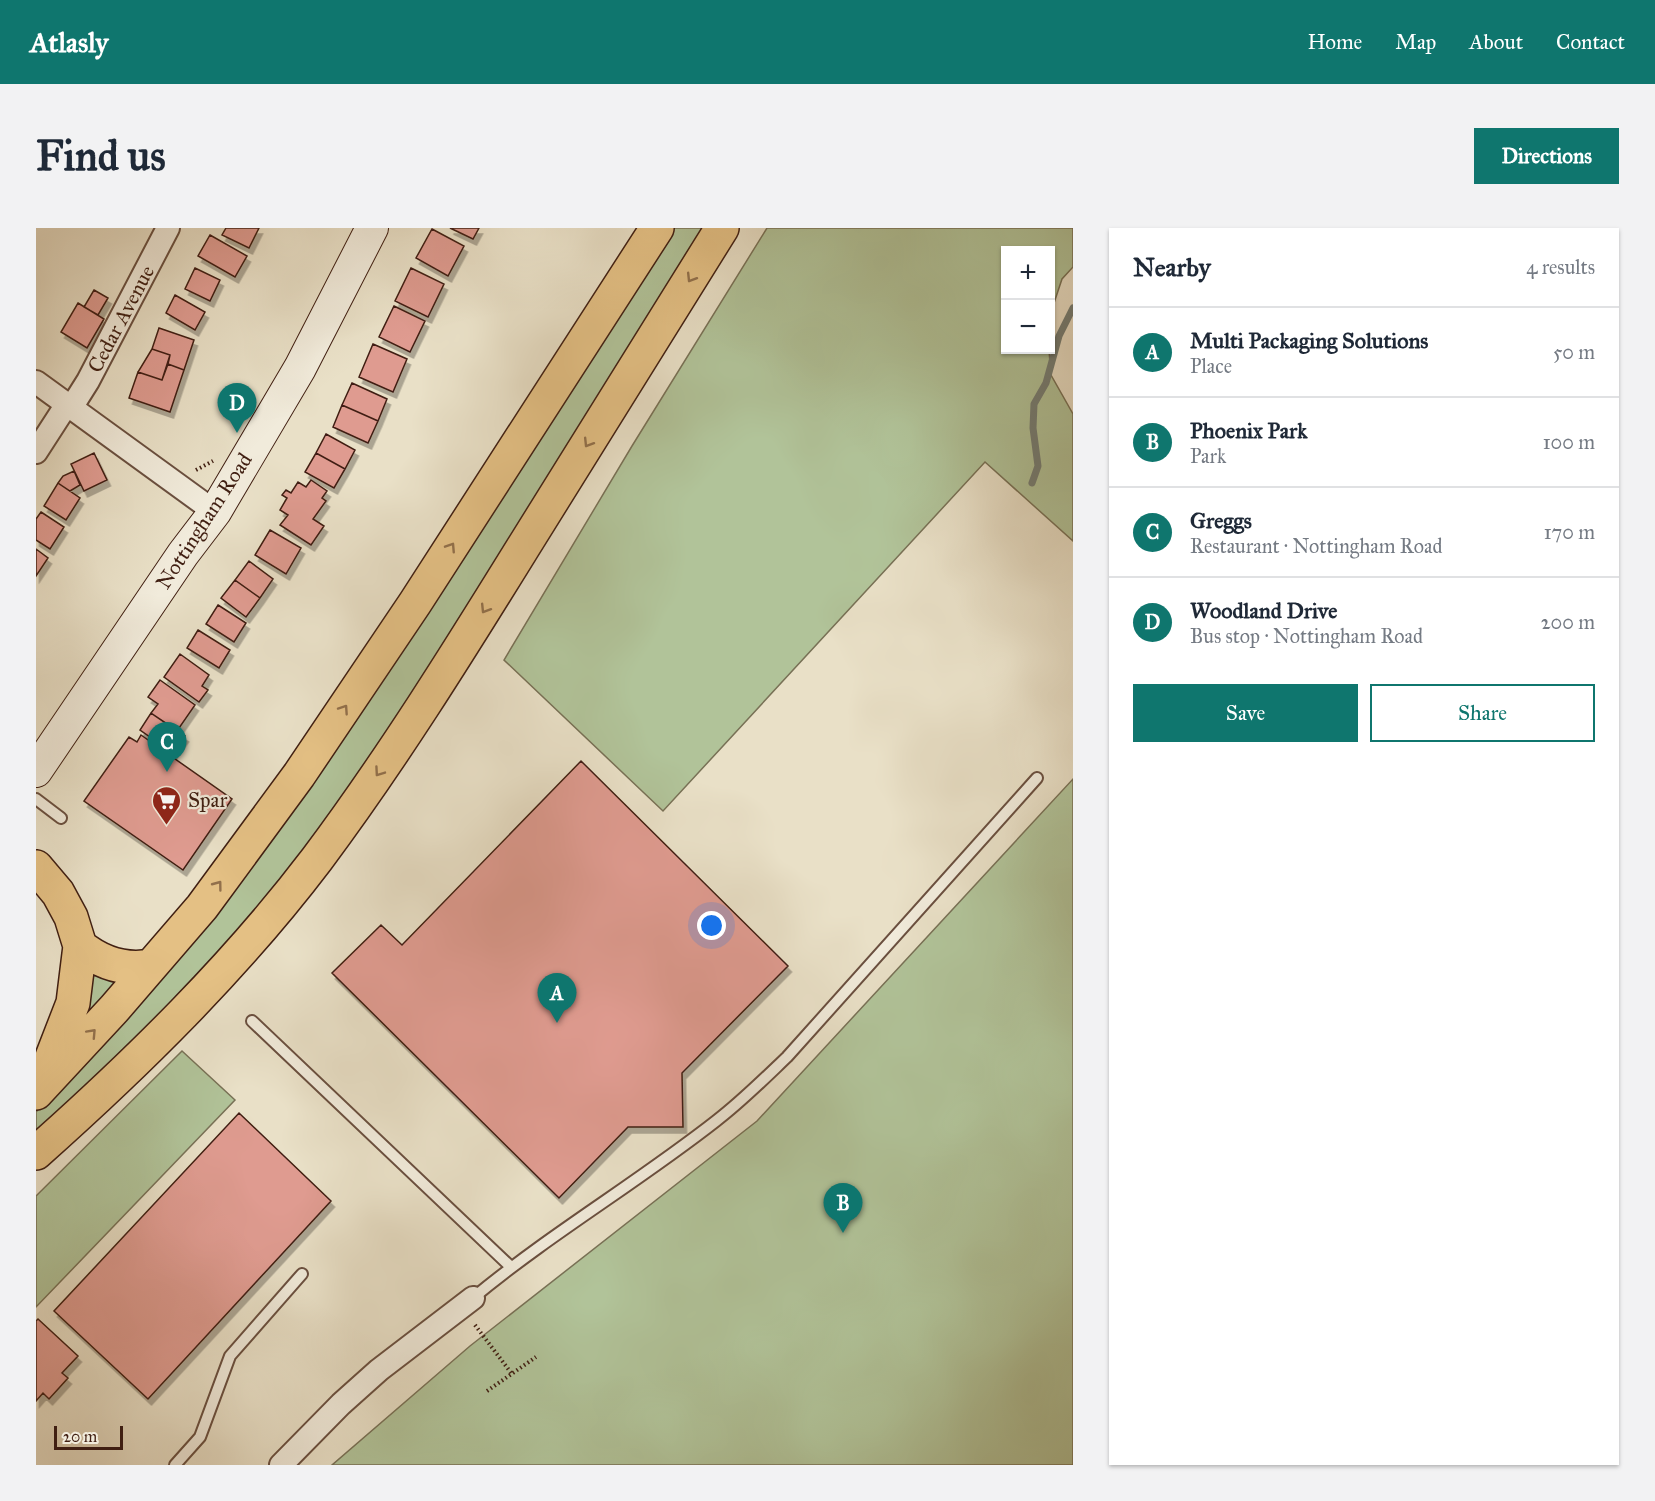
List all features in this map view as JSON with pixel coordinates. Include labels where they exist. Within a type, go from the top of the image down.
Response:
[{"type":"highway","points":[[37,1092],[201,908],[299,775],[415,603],[657,228]]},
{"type":"highway","points":[[36,1153],[168,1029],[246,946],[315,861],[381,771],[468,636],[722,228]]},
{"type":"highway","points":[[36,867],[58,893],[71,917],[80,946],[73,1003],[37,1092]]},
{"type":"highway","points":[[80,946],[106,963],[131,968],[151,966]]},
{"type":"street","name":"Cedar Avenue","points":[[36,452],[88,381],[168,228]]},
{"type":"street","name":"Nottingham Road","points":[[36,771],[183,554],[215,512],[300,368],[372,228]]},
{"type":"street","points":[[36,382],[215,512]]},
{"type":"street","points":[[281,1465],[341,1404],[379,1370],[467,1303]]},
{"type":"lane","points":[[467,1303],[511,1267],[707,1128],[750,1093],[787,1057],[1037,778]]},
{"type":"lane","points":[[36,799],[61,818]]},
{"type":"lane","points":[[252,1021],[511,1267]]},
{"type":"lane","points":[[175,1465],[200,1437],[230,1356],[302,1274]]},
{"type":"path","points":[[467,1303],[512,1374]]},
{"type":"path","points":[[487,1391],[536,1357]]},
{"type":"green space","points":[[671,228],[704,228],[344,806],[204,975],[36,1137],[36,1112],[97,1048]]},
{"type":"green space","points":[[767,228],[1073,228],[1073,267],[1062,279],[1055,300],[1055,246],[1001,246],[1001,354],[1049,354],[1051,375],[1073,414],[1073,541],[985,462],[663,811],[504,660],[632,446]]},
{"type":"green space","points":[[1073,779],[1073,1465],[332,1465],[470,1346],[757,1121]]},
{"type":"green space","points":[[87,964],[123,979],[81,1028]]},
{"type":"green space","points":[[182,1051],[235,1100],[36,1307],[36,1196]]},
{"type":"building","points":[[226,228],[259,228],[249,248],[222,235]]},
{"type":"building","points":[[450,228],[479,228],[473,239]]},
{"type":"building","points":[[432,229],[464,246],[448,276],[416,258]]},
{"type":"building","points":[[210,235],[247,256],[235,277],[198,256]]},
{"type":"building","points":[[195,268],[220,280],[210,301],[185,289]]},
{"type":"building","points":[[411,268],[444,284],[428,317],[395,301]]},
{"type":"building","points":[[94,290],[108,298],[98,315],[84,307]]},
{"type":"building","points":[[175,295],[205,312],[195,330],[166,313]]},
{"type":"building","points":[[78,303],[104,319],[87,348],[61,332]]},
{"type":"building","points":[[394,306],[425,321],[410,352],[379,337]]},
{"type":"building","points":[[159,328],[194,340],[184,370],[168,364],[170,355],[152,349]]},
{"type":"building","points":[[373,344],[407,359],[393,392],[359,377]]},
{"type":"building","points":[[152,349],[170,355],[162,380],[138,372]]},
{"type":"building","points":[[168,364],[184,370],[170,412],[129,398],[138,372],[162,380]]},
{"type":"building","points":[[352,383],[387,399],[378,421],[342,405]]},
{"type":"building","points":[[342,405],[378,421],[368,443],[333,427]]},
{"type":"building","points":[[326,434],[355,450],[345,469],[316,453]]},
{"type":"building","points":[[94,453],[107,480],[84,491],[71,464]]},
{"type":"building","points":[[316,453],[345,469],[334,488],[305,472]]},
{"type":"building","points":[[74,471],[80,485],[70,491],[58,483],[63,476]]},
{"type":"building","points":[[311,480],[327,491],[322,498],[326,501],[313,519],[324,526],[311,545],[280,525],[288,515],[280,510],[287,498],[282,495],[286,490],[291,493],[298,482],[306,487]]},
{"type":"building","points":[[58,483],[80,498],[66,520],[44,506]]},
{"type":"building","points":[[41,512],[64,527],[50,549],[36,540],[36,519]]},
{"type":"building","points":[[270,530],[301,548],[286,574],[255,555]]},
{"type":"building","points":[[36,549],[48,558],[36,576]]},
{"type":"building","points":[[249,561],[273,579],[260,598],[235,580]]},
{"type":"building","points":[[235,580],[260,598],[246,617],[221,598]]},
{"type":"building","points":[[218,605],[246,623],[234,642],[206,624]]},
{"type":"building","points":[[198,630],[230,650],[219,668],[187,648]]},
{"type":"building","points":[[180,654],[209,675],[202,686],[208,690],[199,702],[164,677]]},
{"type":"building","points":[[160,680],[195,705],[177,731],[151,713],[158,704],[148,697]]},
{"type":"building","points":[[151,713],[185,736],[173,753],[140,730]]},
{"type":"building","name":"Spar","points":[[141,735],[232,799],[183,870],[84,801],[129,737],[137,742]]},
{"type":"building","points":[[581,761],[788,966],[682,1073],[683,1127],[628,1127],[559,1198],[332,973],[381,925],[402,945]]},
{"type":"building","points":[[239,1113],[331,1201],[148,1399],[54,1311]]},
{"type":"building","points":[[38,1319],[78,1356],[62,1373],[68,1378],[49,1399],[43,1393],[36,1401],[36,1321]]},
{"type":"waterway","points":[[1032,483],[1038,466],[1033,428],[1034,404],[1046,383],[1059,336],[1073,308]]},
{"type":"place","name":"Woodland Drive","points":[[237,433]]},
{"type":"place","name":"Greggs","points":[[167,772]]},
{"type":"place","name":"Spar","points":[[167,826]]},
{"type":"place","name":"Multi Packaging Solutions","points":[[557,1023]]},
{"type":"place","name":"Phoenix Park","points":[[843,1233]]}]
